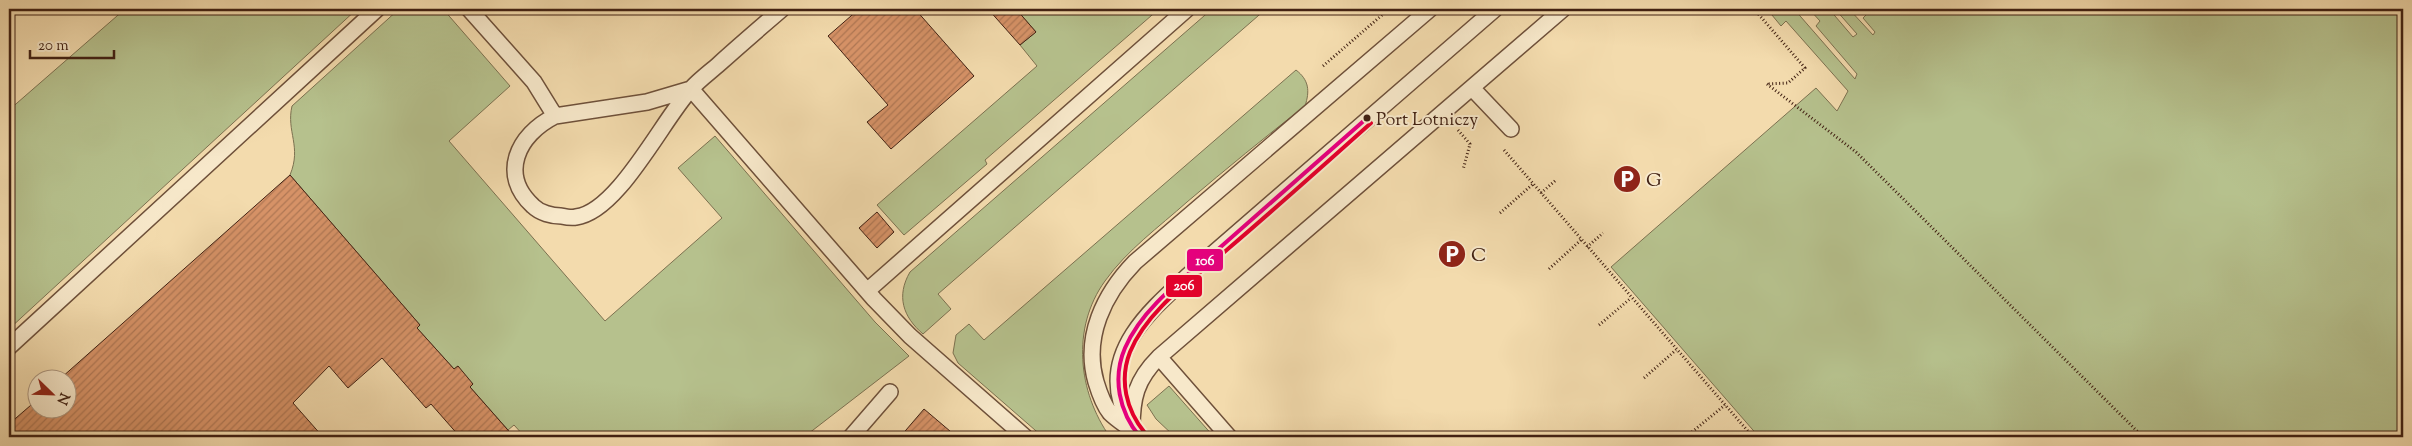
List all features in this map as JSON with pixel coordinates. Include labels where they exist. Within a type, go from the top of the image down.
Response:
[{"type":"lane","points":[[9,347],[377,9]]},
{"type":"lane","points":[[469,9],[534,82],[554,116]]},
{"type":"lane","points":[[691,89],[647,102],[554,116],[540,123],[525,138],[516,160],[514,180],[521,195],[537,210],[555,216],[578,217],[602,205],[620,186],[691,89],[782,9]]},
{"type":"lane","points":[[867,291],[1187,9]]},
{"type":"lane","points":[[1136,433],[1110,413],[1099,394],[1092,370],[1092,347],[1096,326],[1114,287],[1135,262],[1430,9]]},
{"type":"lane","points":[[1136,433],[1121,402],[1118,381],[1121,358],[1130,339],[1149,314],[1193,271],[1495,9]]},
{"type":"lane","points":[[1136,433],[1132,408],[1137,387],[1146,371],[1159,358],[1563,9]]},
{"type":"lane","points":[[1472,88],[1511,130]]},
{"type":"lane","points":[[691,89],[867,291],[916,342],[1025,437]]},
{"type":"lane","points":[[1159,358],[1229,437]]},
{"type":"lane","points":[[851,437],[890,392]]},
{"type":"path","points":[[1323,66],[1389,9]]},
{"type":"path","points":[[1754,9],[1805,68],[1788,83],[1767,84],[1856,152],[2143,437]]},
{"type":"path","points":[[1458,130],[1470,144],[1463,170]]},
{"type":"path","points":[[1500,146],[1753,437]]},
{"type":"path","points":[[1541,193],[1556,180]]},
{"type":"path","points":[[1500,213],[1533,184]]},
{"type":"path","points":[[1587,247],[1603,232]]},
{"type":"path","points":[[1549,269],[1581,240]]},
{"type":"path","points":[[1599,325],[1631,298]]},
{"type":"path","points":[[1644,378],[1676,350]]},
{"type":"path","points":[[1692,432],[1725,405]]},
{"type":"green space","points":[[125,9],[357,9],[9,329],[9,110]]},
{"type":"green space","points":[[399,9],[443,9],[510,86],[449,141],[605,321],[722,218],[678,168],[715,136],[875,322],[909,356],[804,437],[525,437],[514,425],[508,430],[470,387],[458,366],[454,369],[417,328],[420,325],[290,175],[295,156],[291,124],[292,106]]},
{"type":"green space","points":[[1016,9],[1159,9],[985,160],[987,164],[904,235],[877,205],[1037,66],[1020,45],[1036,32]]},
{"type":"green space","points":[[1212,9],[1266,9],[938,294],[951,309],[923,334],[911,321],[904,306],[903,289],[910,272]]},
{"type":"green space","points":[[1767,9],[1794,9],[1855,79],[1857,74],[1816,26],[1820,21],[1809,9],[1829,9],[1853,37],[1857,34],[1835,9],[1849,9],[1873,35],[1875,32],[1863,18],[1867,14],[1863,9],[2403,9],[2403,437],[1759,437],[1611,267],[1816,88],[1837,111],[1848,91],[1786,21],[1781,26]]},
{"type":"green space","points":[[1296,70],[1304,78],[1307,86],[1308,95],[1305,106],[1231,165],[1144,239],[1123,259],[1105,281],[1094,299],[1083,339],[1085,380],[1099,419],[1110,437],[1043,437],[958,363],[953,353],[956,335],[969,324],[984,340]]},
{"type":"green space","points":[[1169,386],[1214,437],[1175,437],[1156,419],[1147,405]]},
{"type":"building","points":[[859,9],[915,9],[974,76],[891,149],[867,122],[888,105],[828,36]]},
{"type":"building","points":[[988,9],[1016,9],[1036,32],[1020,45]]},
{"type":"building","points":[[290,175],[420,325],[417,328],[454,369],[458,366],[473,384],[470,387],[514,437],[460,437],[431,404],[426,408],[382,358],[348,388],[329,366],[293,403],[323,437],[9,437],[9,424],[28,408],[28,418],[78,418],[78,368],[72,368]]},
{"type":"building","points":[[877,212],[894,232],[877,248],[859,228]]},
{"type":"building","points":[[924,409],[957,437],[900,437]]},
{"type":"transit line","name":"106","points":[[1140,437],[1127,417],[1118,383],[1121,359],[1133,332],[1168,291],[1367,118]]},
{"type":"transit line","name":"206","points":[[1145,433],[1138,424],[1129,405],[1126,394],[1125,373],[1130,352],[1148,321],[1174,295],[1371,123]]},
{"type":"place","name":"Port Lotniczy","points":[[1367,118]]},
{"type":"place","name":"G","points":[[1627,179]]},
{"type":"place","name":"C","points":[[1452,254]]}]
